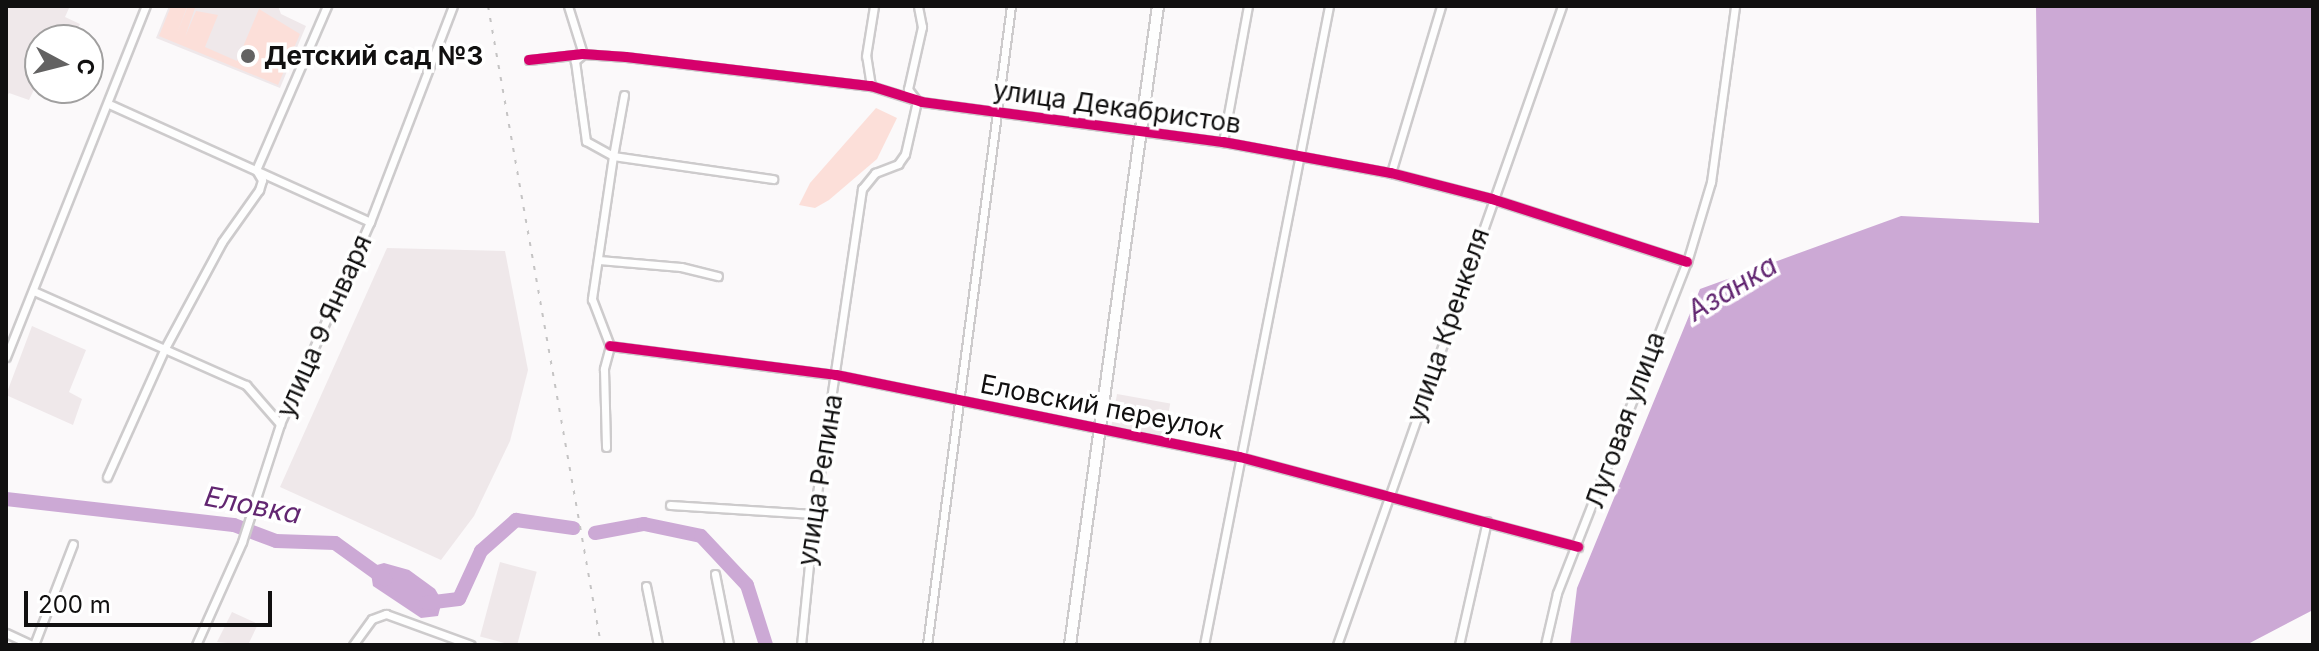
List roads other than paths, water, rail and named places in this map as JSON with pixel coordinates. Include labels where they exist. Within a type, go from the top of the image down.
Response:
[{"type":"main road","points":[[1070,645],[1158,6]]},
{"type":"street","points":[[6,357],[36,292],[111,105],[146,6]]},
{"type":"street","points":[[256,170],[327,6]]},
{"type":"street","name":"улица 9 Января","points":[[196,645],[242,542],[280,424],[370,222],[453,6]]},
{"type":"street","points":[[568,6],[583,54],[575,61],[586,141],[613,156],[773,179]]},
{"type":"street","points":[[871,86],[866,56],[874,6]]},
{"type":"street","name":"улица Репина","points":[[801,645],[814,514],[862,189],[875,173],[898,164],[905,154],[917,101],[908,89],[922,27],[917,6]]},
{"type":"street","points":[[927,645],[1011,6]]},
{"type":"street","points":[[1223,142],[1248,6]]},
{"type":"street","points":[[1204,645],[1329,6]]},
{"type":"street","points":[[1391,173],[1441,6]]},
{"type":"street","name":"улица Кренкеля","points":[[1337,645],[1562,6]]},
{"type":"street","name":"Луговая улица","points":[[1545,645],[1557,593],[1578,547],[1687,262],[1711,182],[1735,6]]},
{"type":"street","name":"улица Декабристов","points":[[529,60],[583,54],[871,86],[917,101],[1223,142],[1300,159],[1391,173],[1492,199],[1687,262]]},
{"type":"street","points":[[606,447],[604,369],[610,346],[592,299],[624,95]]},
{"type":"street","points":[[111,105],[370,222]]},
{"type":"street","points":[[107,477],[165,348],[222,242],[259,190],[262,180],[256,170]]},
{"type":"street","points":[[599,260],[681,267],[718,276]]},
{"type":"street","points":[[36,292],[246,385],[280,424]]},
{"type":"street","name":"Еловский переулок","points":[[610,346],[836,375],[1099,432],[1240,457],[1390,493],[1578,547]]},
{"type":"street","points":[[670,505],[814,514]]},
{"type":"street","points":[[1459,645],[1487,521]]},
{"type":"street","points":[[6,633],[33,645],[73,544]]},
{"type":"street","points":[[715,574],[729,645]]},
{"type":"street","points":[[646,586],[658,645]]},
{"type":"street","points":[[353,645],[372,619],[386,614],[471,645]]},
{"type":"water","name":"Азанка","points":[[2036,6],[2313,6],[2313,610],[2246,645],[1570,645],[1577,588],[1700,289],[1901,216],[2039,223]]},
{"type":"water","points":[[384,563],[409,570],[435,589],[442,601],[438,616],[421,618],[373,586],[370,567]]},
{"type":"waterway","name":"Еловка","points":[[6,499],[234,525],[276,541],[335,543],[385,579]]},
{"type":"waterway","name":"Еловка","points":[[426,603],[459,599],[481,551],[516,520],[573,528]]},
{"type":"waterway","name":"Еловка","points":[[595,533],[644,524],[701,536],[747,585],[766,645]]},
{"type":"railway","points":[[488,6],[601,645]]},
{"type":"place","name":"Детский сад №3","points":[[248,56]]}]
